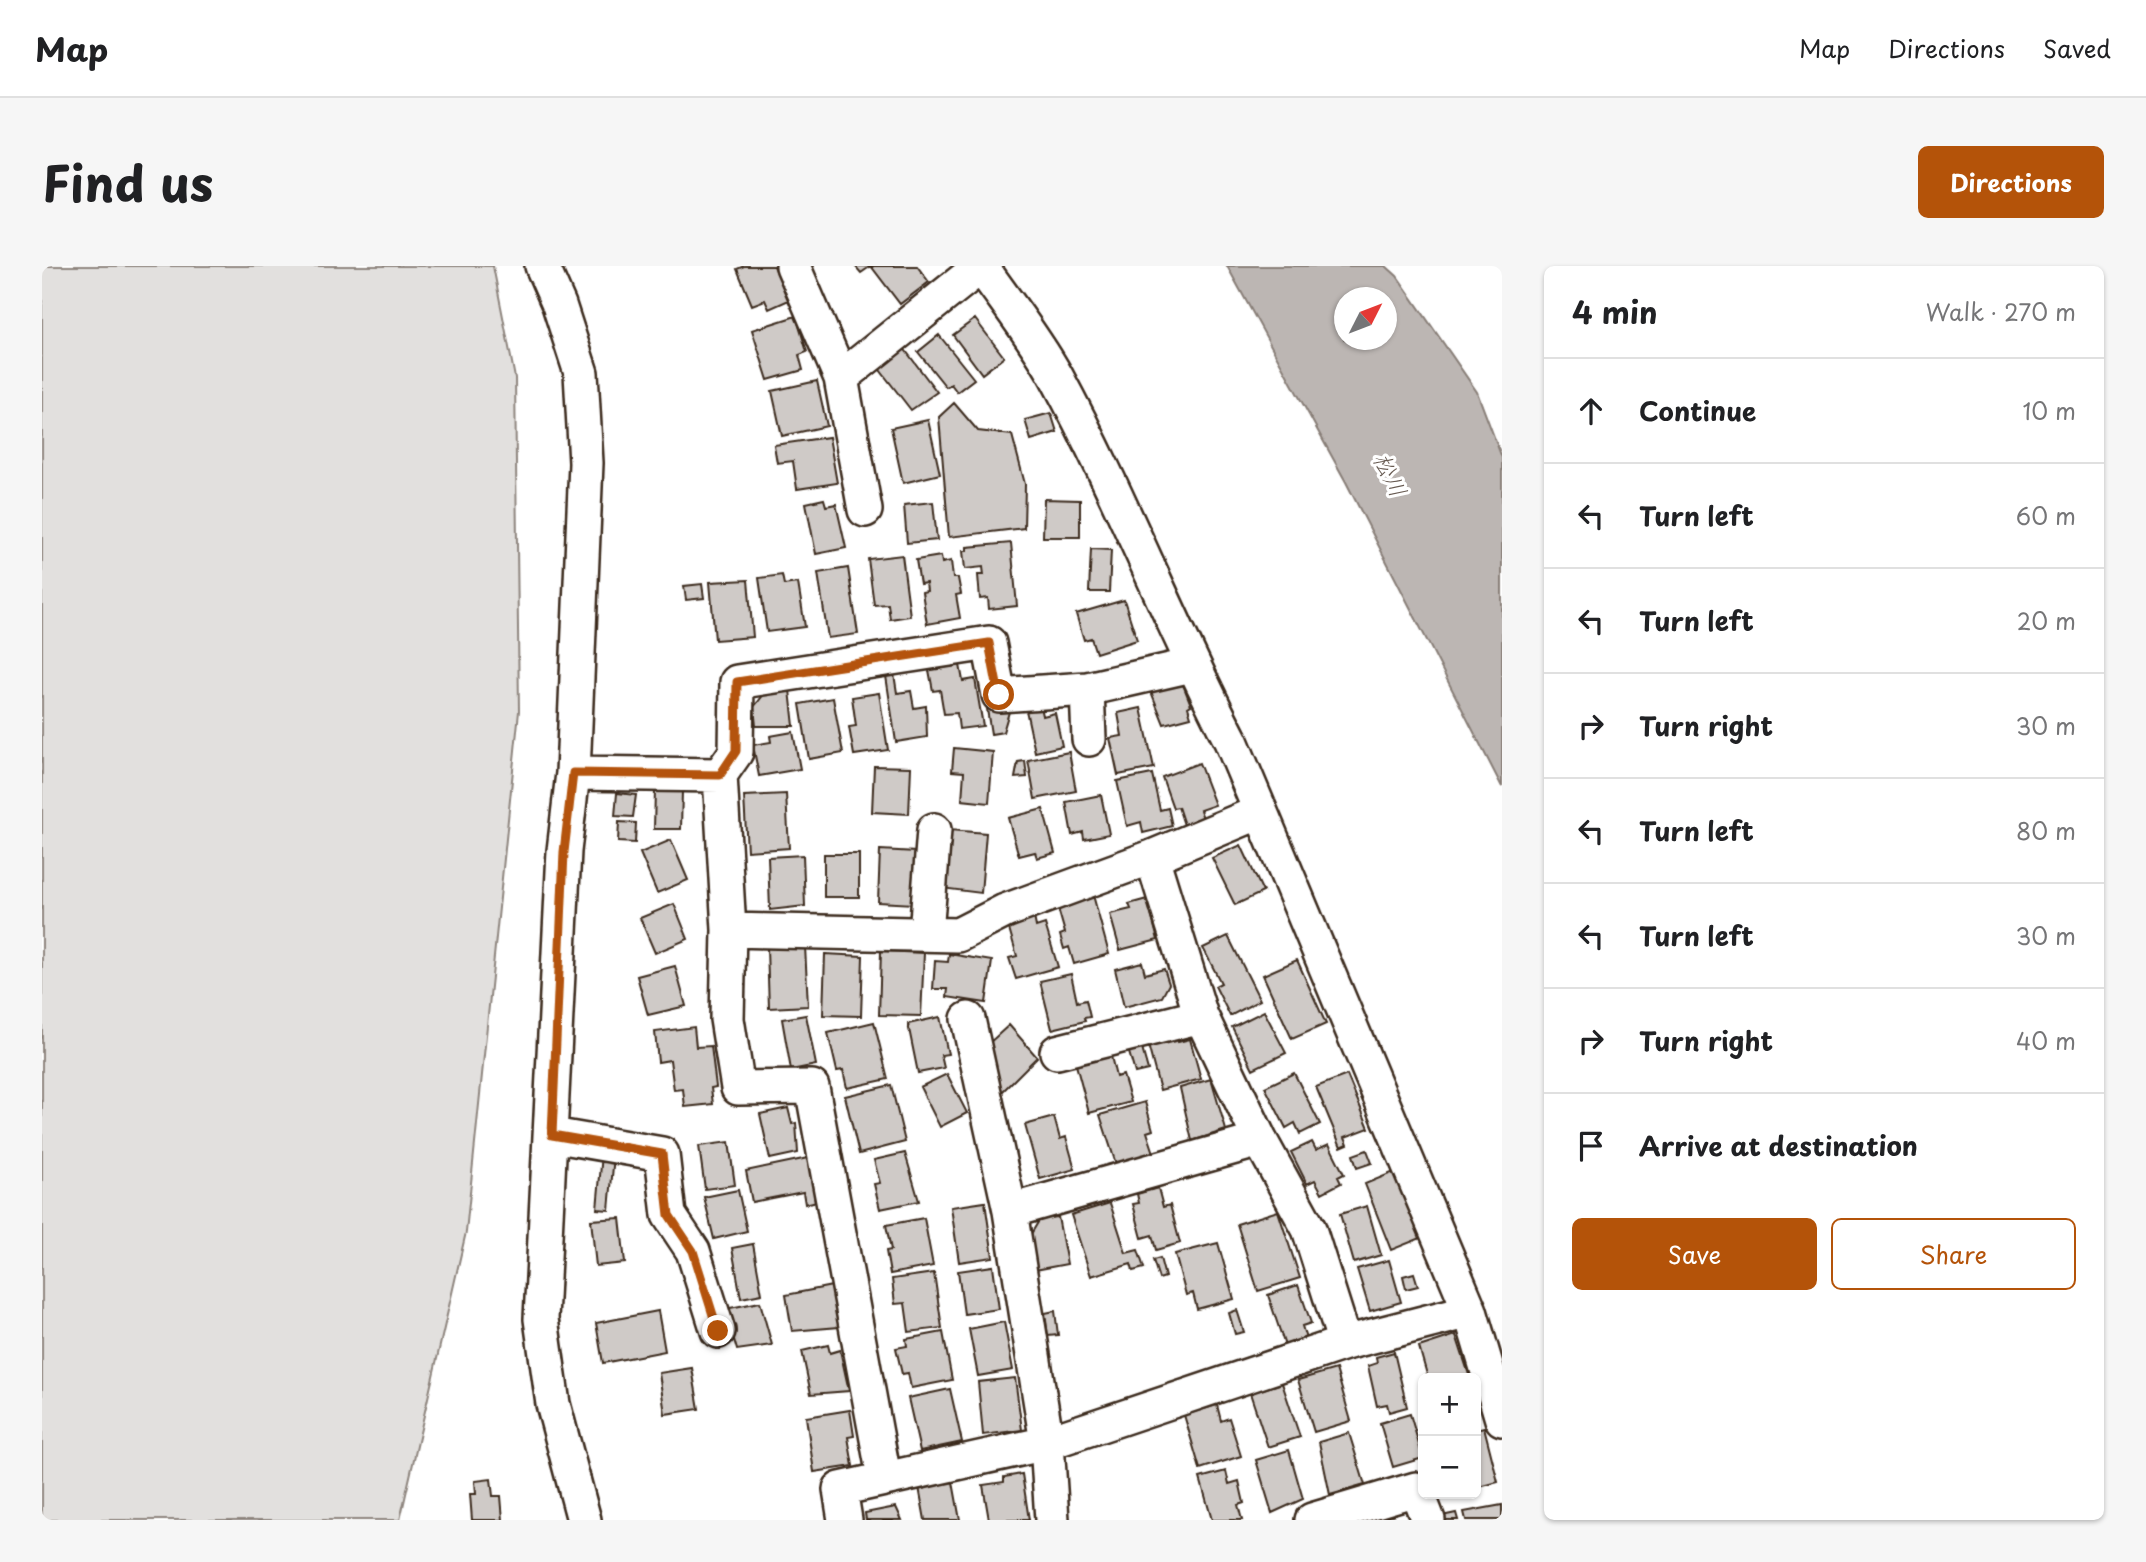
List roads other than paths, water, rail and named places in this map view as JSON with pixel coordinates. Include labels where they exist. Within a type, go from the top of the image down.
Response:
[{"type":"street","points":[[542,266],[559,305],[581,373],[586,463],[573,773],[564,852],[541,1319],[553,1404],[584,1520]]},
{"type":"street","points":[[793,266],[841,378],[864,510]]},
{"type":"street","points":[[841,378],[981,266],[1055,373],[1116,496],[1192,665],[1231,741],[1470,1311],[1502,1419]]},
{"type":"street","points":[[884,1477],[812,1087],[738,1088],[727,1019],[729,930],[720,775],[736,751],[737,682],[989,643],[999,695],[1087,689],[1192,665]]},
{"type":"street","points":[[1087,689],[1089,738]]},
{"type":"street","points":[[573,773],[720,775]]},
{"type":"street","points":[[729,930],[958,934],[1005,911],[1152,857],[1260,812]]},
{"type":"street","points":[[926,934],[934,830]]},
{"type":"street","points":[[1152,857],[1201,1016],[1260,1140],[1310,1229],[1345,1343]]},
{"type":"street","points":[[1057,1052],[1201,1016]]},
{"type":"street","points":[[968,1019],[1010,1211],[1047,1443],[1052,1520]]},
{"type":"street","points":[[552,1135],[662,1154],[669,1215],[693,1251],[718,1331]]},
{"type":"street","points":[[1010,1211],[1260,1140]]},
{"type":"street","points":[[845,1520],[840,1489],[884,1477],[1047,1443],[1345,1343],[1470,1311]]},
{"type":"street","points":[[1312,1520],[1416,1489],[1427,1520]]},
{"type":"water","name":"松川","points":[[1227,266],[1386,266],[1397,276],[1477,392],[1502,458],[1502,787],[1346,482]]}]
